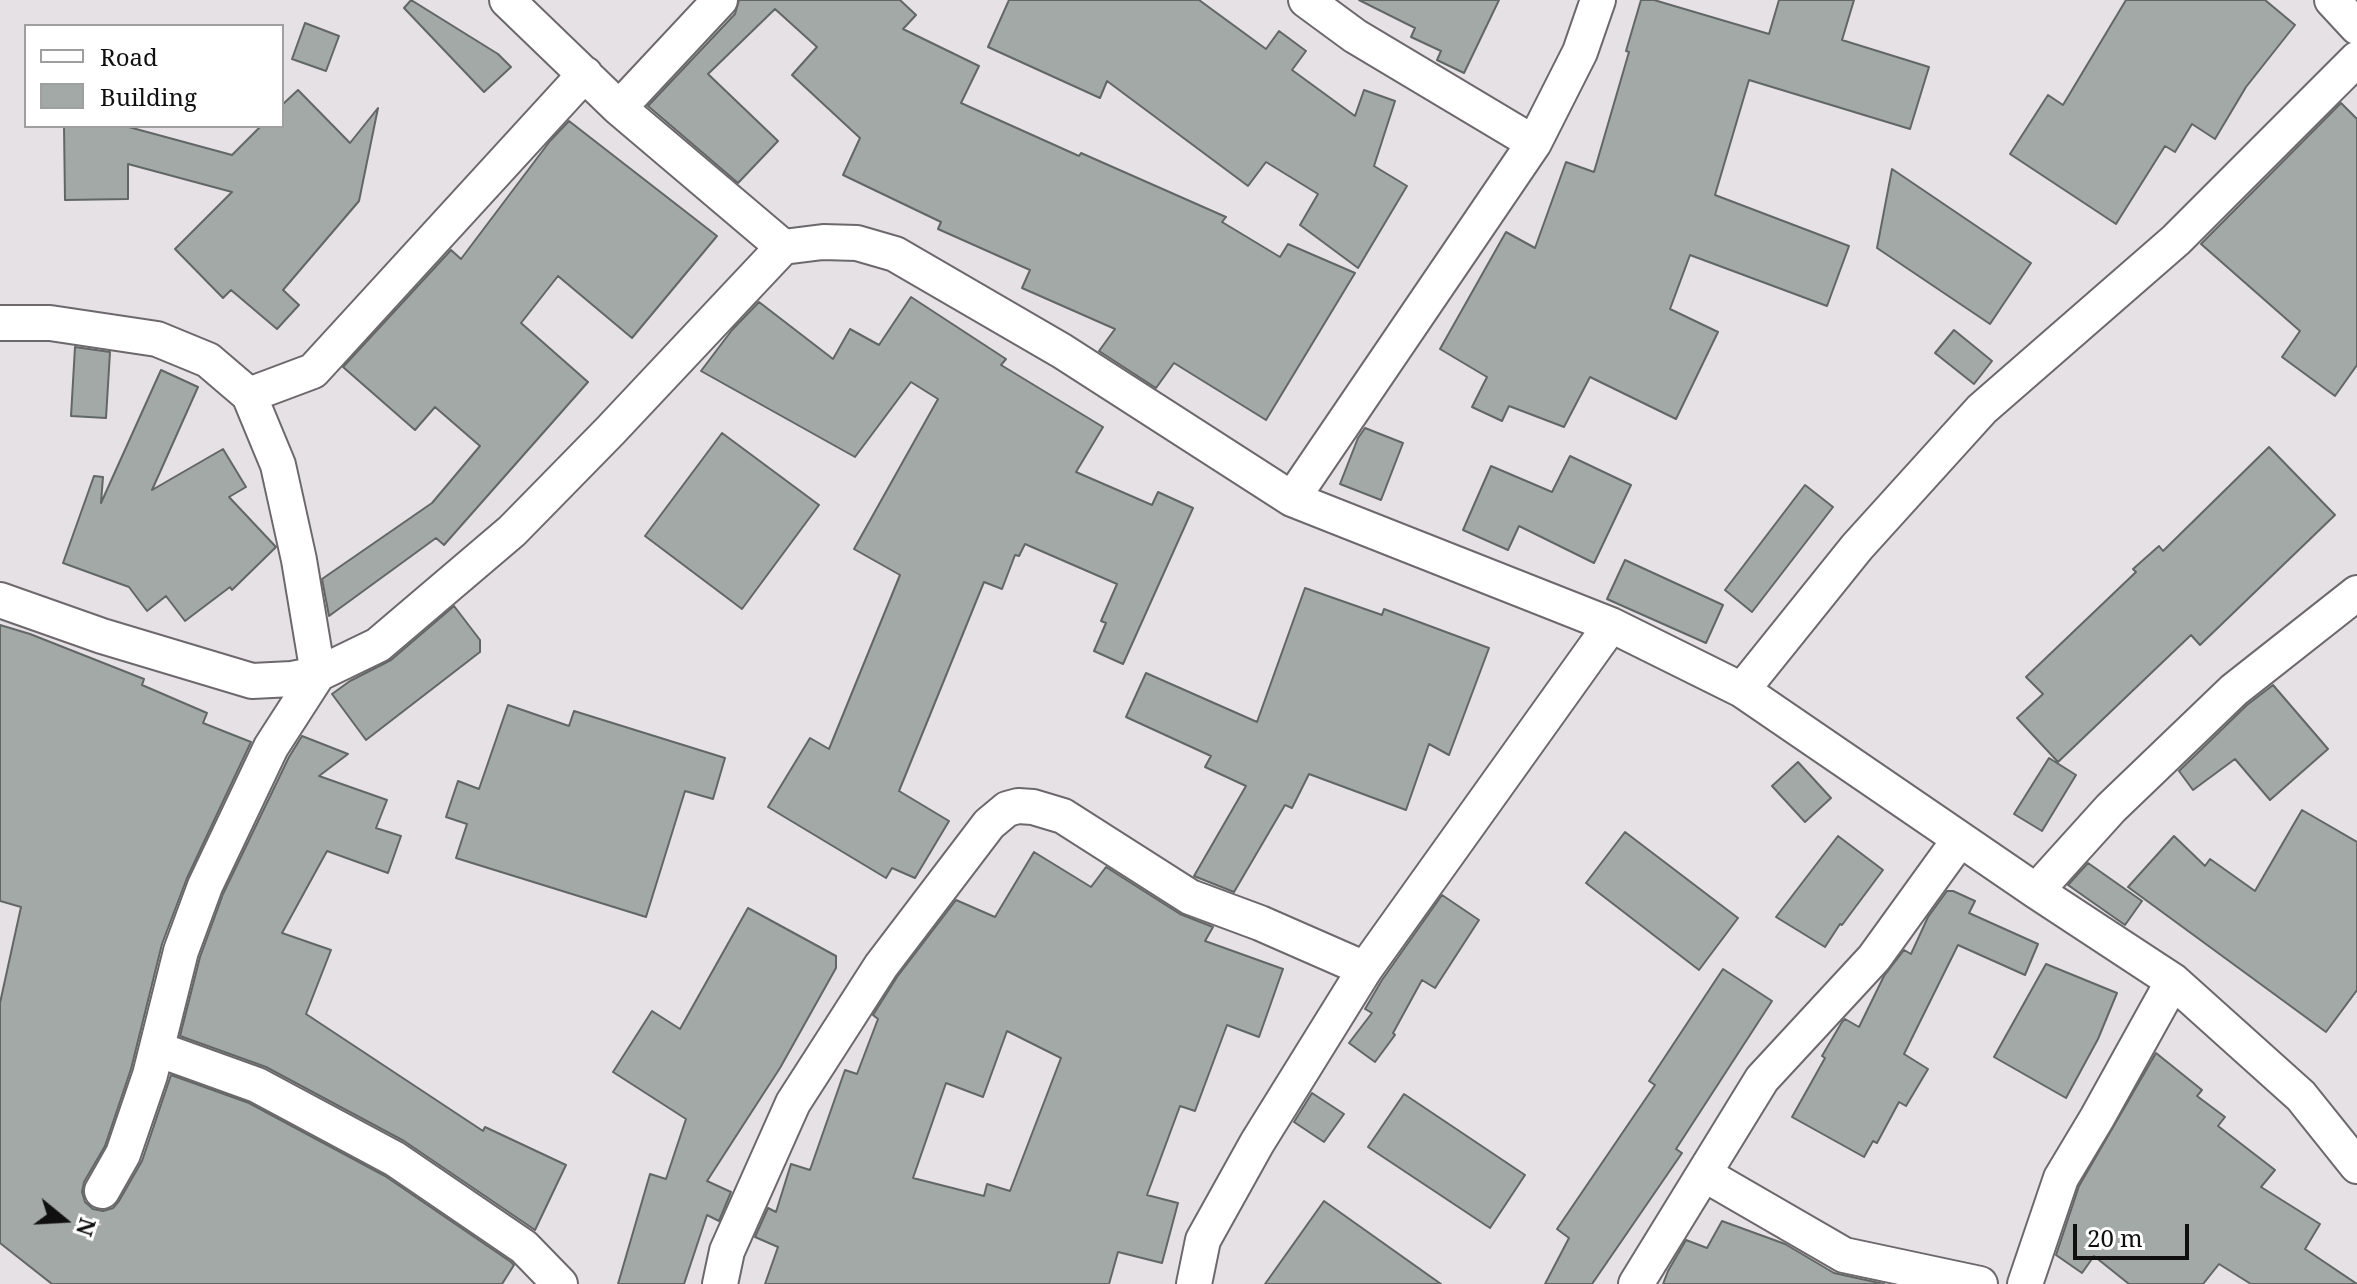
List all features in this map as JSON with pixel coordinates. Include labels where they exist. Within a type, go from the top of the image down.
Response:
[{"type":"street","points":[[507,0],[619,108],[783,247]]},
{"type":"street","points":[[619,108],[720,0]]},
{"type":"street","points":[[1306,0],[1355,36],[1534,143]]},
{"type":"street","points":[[1292,499],[1534,143],[1580,52],[1598,0]]},
{"type":"street","points":[[2332,0],[2357,27]]},
{"type":"street","points":[[1742,690],[1857,547],[1982,409],[2176,240],[2357,59]]},
{"type":"street","points":[[249,395],[313,371],[585,74]]},
{"type":"street","points":[[0,600],[102,636],[252,681],[318,674],[378,645],[512,531],[783,247],[823,242],[857,243],[895,254],[1062,351],[1292,499],[1611,625],[1742,690],[2173,981],[2301,1096],[2357,1166]]},
{"type":"street","points":[[0,323],[50,323],[157,339],[208,360],[249,395],[278,465],[299,560],[318,674],[271,747],[205,886],[181,951],[157,1049],[123,1154],[102,1191]]},
{"type":"street","points":[[2036,891],[2111,808],[2234,690],[2357,593]]},
{"type":"street","points":[[1194,1284],[1203,1240],[1257,1143],[1365,969],[1611,625]]},
{"type":"street","points":[[720,1284],[727,1251],[793,1103],[881,966],[989,824],[1007,809],[1033,807],[1063,816],[1190,897],[1260,923],[1365,969]]},
{"type":"street","points":[[1636,1284],[1762,1079],[1874,958],[1960,839]]},
{"type":"street","points":[[2025,1284],[2061,1178],[2173,981]]},
{"type":"street","points":[[157,1049],[257,1085],[395,1159],[524,1247],[560,1284]]},
{"type":"street","points":[[1704,1174],[1844,1255],[1980,1284]]},
{"type":"building","points":[[411,0],[498,54],[511,67],[484,92],[404,8]]},
{"type":"building","points":[[739,0],[900,0],[916,15],[903,29],[979,66],[961,103],[1226,217],[1222,222],[1280,257],[1288,244],[1355,273],[1266,420],[1174,363],[1156,388],[1099,351],[1115,329],[1022,288],[1030,270],[938,229],[941,222],[843,175],[860,138],[792,75],[817,47],[775,9],[708,74],[778,141],[738,183],[648,106],[735,14]]},
{"type":"building","points":[[1009,0],[1199,0],[1266,49],[1279,31],[1306,51],[1292,70],[1355,116],[1364,90],[1395,101],[1374,166],[1407,186],[1358,268],[1300,225],[1318,194],[1266,162],[1248,186],[1107,81],[1100,98],[988,47]]},
{"type":"building","points":[[1359,0],[1499,0],[1464,73],[1437,60],[1441,51],[1411,37],[1415,28]]},
{"type":"building","points":[[1641,0],[1654,0],[1769,34],[1779,0],[1854,0],[1842,40],[1929,67],[1910,129],[1749,80],[1715,195],[1849,246],[1827,306],[1690,255],[1670,309],[1718,332],[1676,419],[1590,377],[1564,427],[1509,406],[1502,421],[1472,407],[1487,377],[1440,349],[1506,232],[1535,248],[1566,162],[1594,172]]},
{"type":"building","points":[[2126,0],[2265,0],[2295,25],[2246,87],[2215,139],[2192,124],[2175,152],[2165,146],[2116,224],[2010,154],[2048,95],[2063,105]]},
{"type":"building","points":[[305,23],[339,36],[326,71],[292,59]]},
{"type":"building","points":[[298,90],[350,143],[378,108],[359,201],[283,290],[299,305],[277,329],[231,290],[223,298],[175,249],[232,192],[128,164],[128,199],[65,200],[64,128],[132,128],[232,155],[259,128],[284,128],[284,103]]},
{"type":"building","points":[[2341,103],[2357,119],[2357,365],[2335,396],[2282,357],[2300,331],[2201,244]]},
{"type":"building","points":[[569,121],[717,236],[632,338],[558,276],[521,323],[588,382],[444,545],[436,538],[329,616],[322,579],[432,503],[480,446],[435,407],[415,430],[343,367],[451,250],[461,259],[550,141]]},
{"type":"building","points":[[1892,169],[2031,263],[1990,324],[1877,248]]},
{"type":"building","points":[[911,297],[1006,359],[1001,365],[1103,427],[1076,472],[1152,505],[1158,492],[1193,508],[1123,664],[1094,651],[1106,623],[1101,621],[1117,584],[1025,544],[1019,556],[1015,555],[1002,589],[984,582],[899,791],[949,821],[915,878],[892,868],[886,878],[768,807],[810,738],[829,749],[900,575],[854,549],[938,399],[911,382],[855,457],[701,371],[732,330],[759,302],[833,359],[850,329],[879,345]]},
{"type":"building","points":[[1954,330],[1992,361],[1974,384],[1935,353]]},
{"type":"building","points":[[75,347],[110,352],[106,418],[71,416]]},
{"type":"building","points":[[161,370],[198,387],[152,490],[223,449],[246,487],[229,497],[276,547],[232,590],[230,587],[185,621],[166,596],[147,611],[129,587],[63,563],[94,476],[103,477],[101,503]]},
{"type":"building","points":[[1365,428],[1403,443],[1381,500],[1340,484]]},
{"type":"building","points":[[722,433],[819,505],[742,609],[645,536]]},
{"type":"building","points":[[2269,447],[2335,515],[2200,645],[2191,635],[2058,762],[2017,718],[2043,694],[2026,677],[2136,572],[2133,569],[2159,546],[2163,551]]},
{"type":"building","points":[[1570,456],[1631,485],[1594,563],[1519,526],[1508,550],[1463,530],[1491,466],[1552,492]]},
{"type":"building","points":[[1805,485],[1833,507],[1752,612],[1725,590]]},
{"type":"building","points":[[1625,560],[1723,605],[1706,643],[1607,599]]},
{"type":"building","points":[[1305,588],[1382,615],[1384,609],[1489,648],[1449,755],[1429,744],[1406,810],[1309,774],[1292,808],[1285,805],[1234,892],[1194,876],[1246,786],[1205,767],[1211,756],[1126,717],[1146,673],[1257,722]]},
{"type":"building","points":[[454,606],[480,640],[480,652],[366,740],[332,694],[391,660]]},
{"type":"building","points":[[0,625],[144,679],[142,685],[207,713],[203,723],[251,742],[187,878],[162,944],[131,1069],[105,1146],[84,1182],[82,1192],[85,1202],[93,1209],[103,1211],[113,1208],[119,1201],[142,1161],[171,1075],[249,1103],[385,1176],[511,1262],[514,1265],[502,1284],[52,1284],[0,1243],[0,1003],[21,907],[0,901]]},
{"type":"building","points":[[2273,685],[2328,749],[2270,800],[2235,759],[2193,790],[2179,771],[2247,705]]},
{"type":"building","points":[[508,705],[569,726],[574,711],[725,758],[713,799],[685,791],[646,917],[456,858],[467,824],[446,817],[458,781],[479,789]]},
{"type":"building","points":[[302,736],[348,754],[319,776],[387,800],[376,828],[401,836],[388,873],[327,851],[282,933],[331,950],[306,1014],[483,1131],[485,1127],[566,1165],[535,1230],[404,1141],[266,1067],[180,1036],[200,957],[223,894]]},
{"type":"building","points":[[2049,758],[2076,775],[2042,831],[2014,814]]},
{"type":"building","points":[[1798,762],[1831,798],[1805,822],[1772,786]]},
{"type":"building","points":[[2302,810],[2357,842],[2357,990],[2326,1032],[2128,887],[2174,836],[2205,866],[2210,859],[2255,891]]},
{"type":"building","points":[[1625,832],[1738,918],[1699,970],[1586,883]]},
{"type":"building","points":[[1838,836],[1883,870],[1825,947],[1776,917]]},
{"type":"building","points":[[1034,852],[1091,887],[1106,867],[1180,914],[1213,927],[1205,941],[1283,969],[1259,1037],[1227,1025],[1195,1111],[1180,1106],[1147,1195],[1178,1203],[1162,1263],[1118,1252],[1109,1284],[765,1284],[778,1247],[755,1237],[768,1208],[776,1212],[791,1164],[810,1170],[845,1070],[857,1074],[878,1019],[873,1015],[897,977],[956,900],[995,917]],"holes":[[[1007,1031],[1061,1058],[1010,1191],[987,1184],[984,1196],[913,1178],[946,1083],[983,1097]]]},
{"type":"building","points":[[2088,863],[2142,901],[2125,925],[2068,885]]},
{"type":"building","points":[[1947,891],[1975,901],[1969,913],[2038,944],[2025,975],[1958,945],[1904,1054],[1928,1069],[1906,1106],[1899,1102],[1877,1143],[1873,1141],[1864,1157],[1792,1117],[1842,1022],[1845,1019],[1859,1027],[1884,976],[1904,950],[1911,954],[1928,917]]},
{"type":"building","points":[[1442,895],[1479,920],[1435,988],[1422,980],[1393,1033],[1395,1035],[1375,1062],[1349,1043],[1372,1013],[1365,1009],[1382,980]]},
{"type":"building","points":[[748,908],[836,956],[836,968],[780,1068],[707,1181],[731,1192],[719,1221],[707,1215],[684,1284],[618,1284],[650,1174],[666,1179],[686,1119],[613,1072],[652,1011],[680,1029]]},
{"type":"building","points":[[2046,964],[2117,993],[2098,1039],[2066,1098],[1994,1057]]},
{"type":"building","points":[[1723,969],[1772,1001],[1676,1149],[1682,1153],[1592,1284],[1545,1284],[1569,1238],[1557,1229],[1655,1085],[1649,1081]]},
{"type":"building","points":[[2156,1053],[2202,1090],[2197,1096],[2225,1117],[2218,1126],[2275,1170],[2261,1187],[2320,1224],[2305,1249],[2357,1284],[2251,1284],[2219,1264],[2203,1284],[2129,1284],[2094,1256],[2082,1273],[2056,1255],[2079,1186]]},
{"type":"building","points":[[1312,1093],[1344,1114],[1324,1142],[1294,1122]]},
{"type":"building","points":[[1404,1094],[1525,1175],[1490,1228],[1368,1147]]},
{"type":"building","points":[[1324,1201],[1441,1284],[1265,1284]]},
{"type":"building","points":[[1722,1221],[1785,1244],[1834,1273],[1884,1284],[1663,1284],[1686,1240],[1707,1248]]}]
